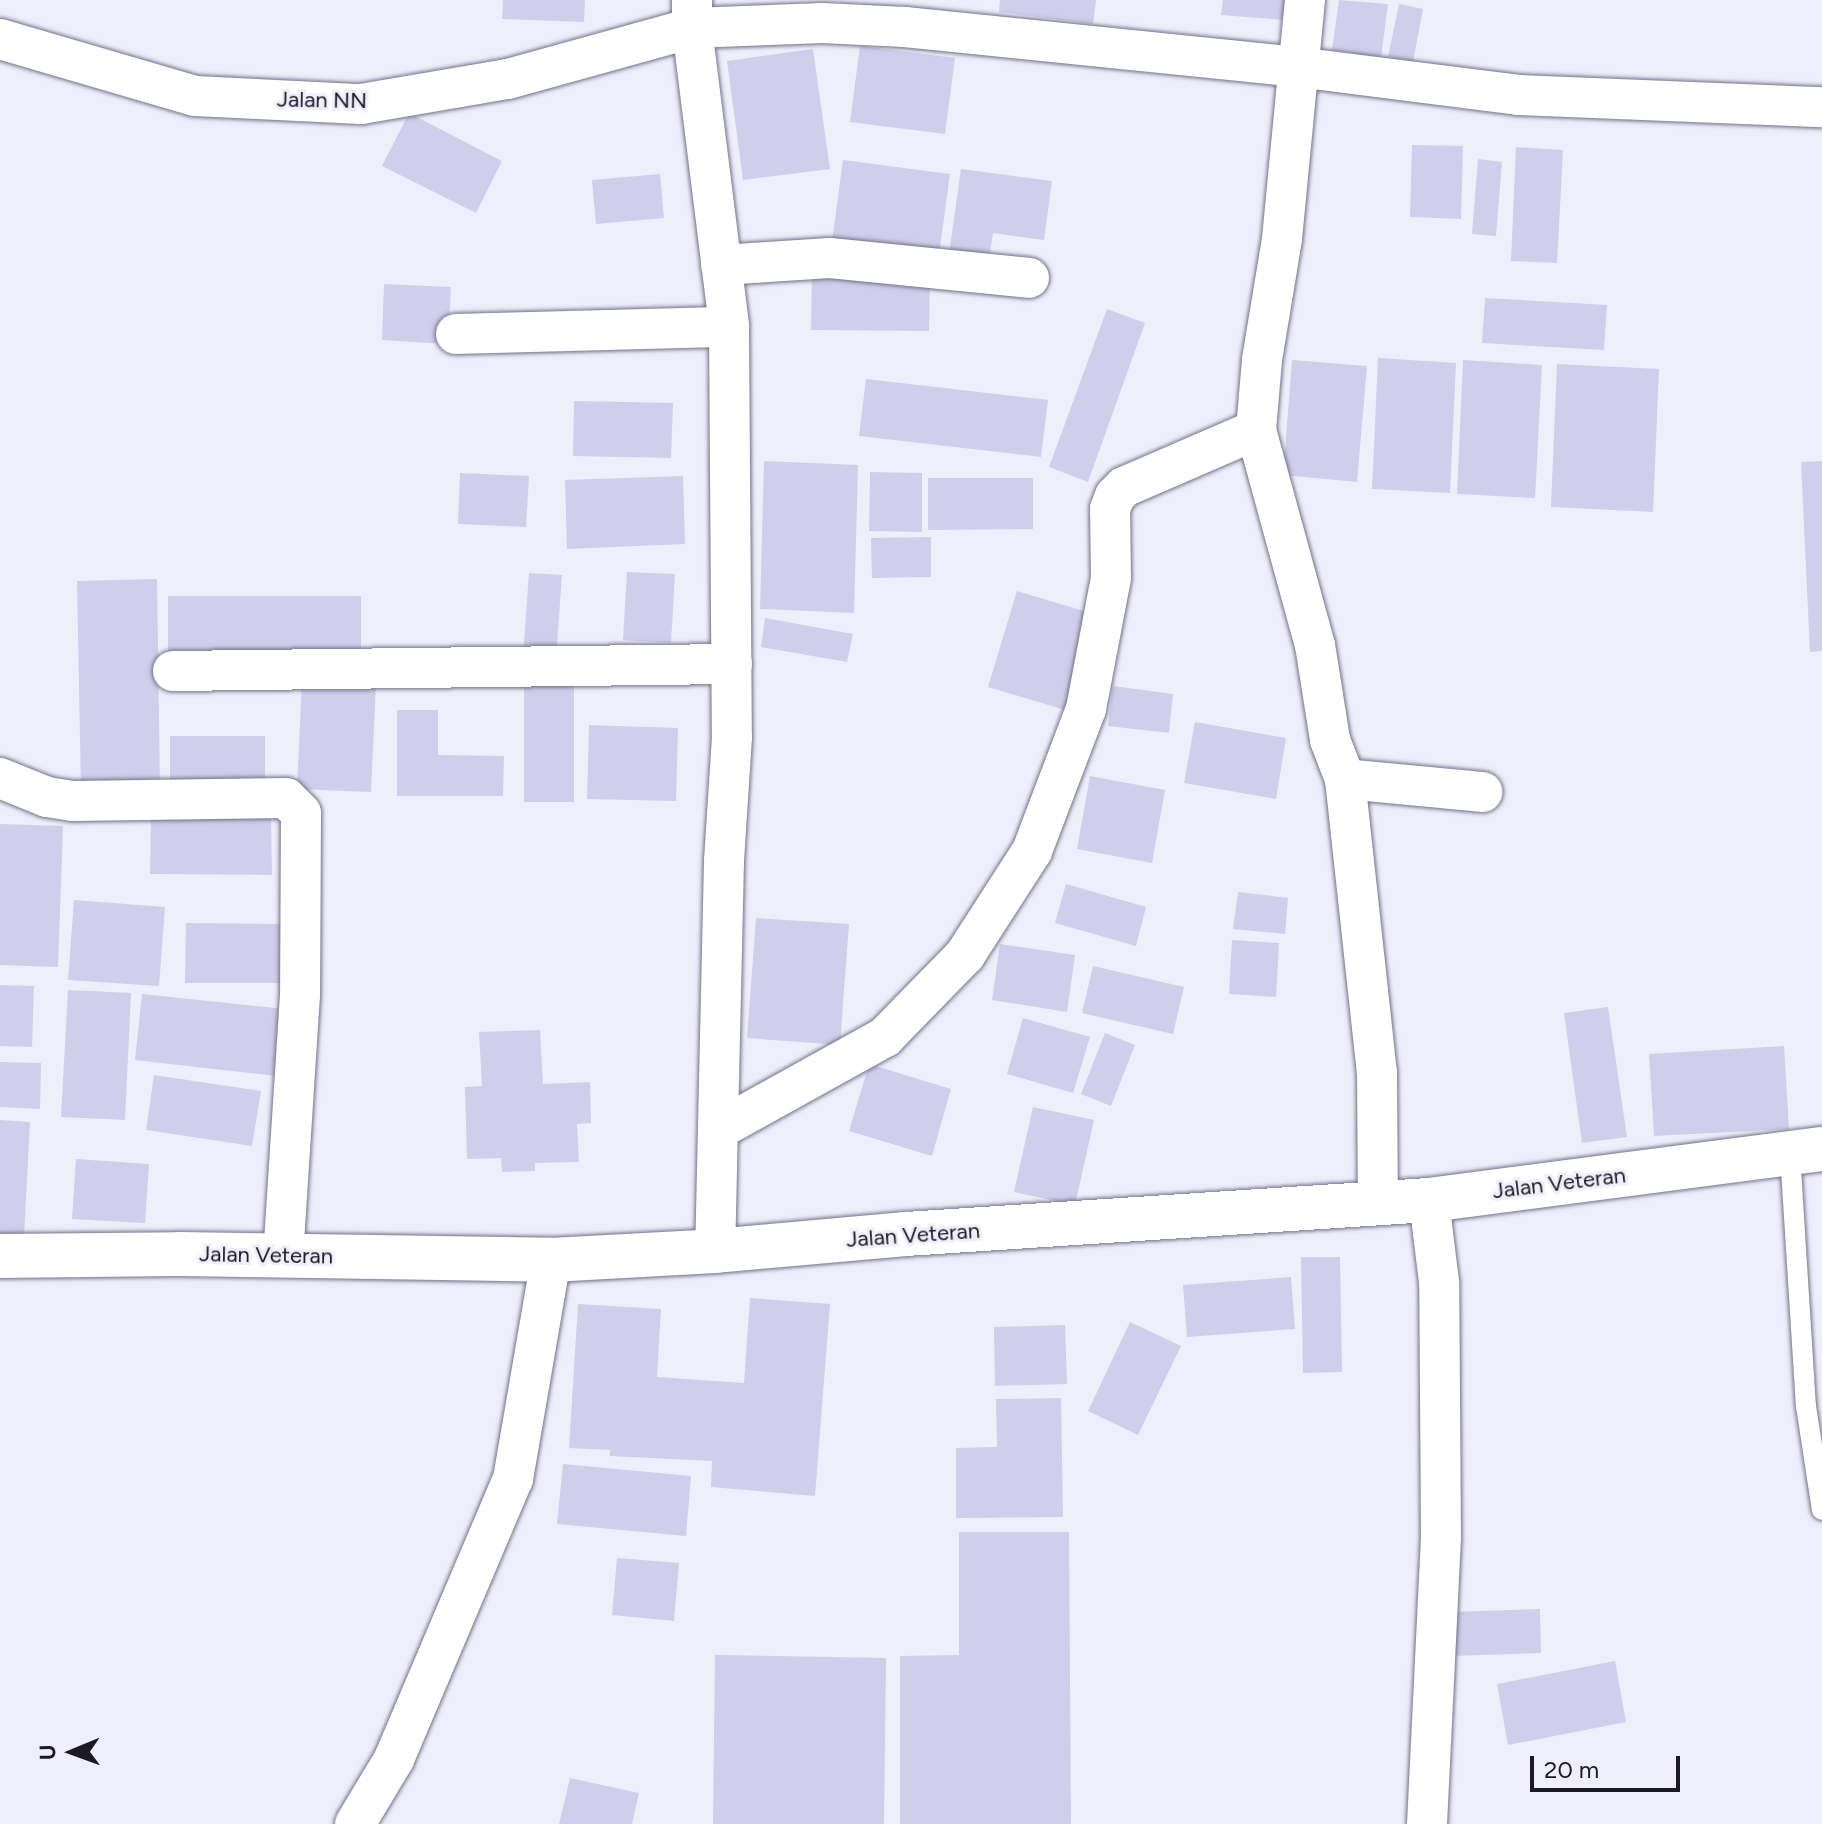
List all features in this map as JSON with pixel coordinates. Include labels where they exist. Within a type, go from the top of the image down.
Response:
[{"type":"main road","name":"Jalan Veteran","points":[[0,1256],[551,1260],[715,1251],[906,1234],[1429,1200],[1806,1151]]},
{"type":"street","points":[[1305,0],[1282,239],[1262,360],[1256,430],[1315,645],[1330,740],[1345,779],[1377,1072],[1378,1204]]},
{"type":"street","points":[[692,14],[729,327],[732,664],[715,1251]]},
{"type":"street","name":"Jalan NN","points":[[0,39],[195,96],[361,104],[508,79],[692,14],[905,27],[1297,67],[1518,95],[1822,107]]},
{"type":"street","points":[[721,265],[830,258],[1029,278]]},
{"type":"street","points":[[456,334],[729,327]]},
{"type":"street","points":[[719,1129],[885,1037],[965,955],[1032,851],[1086,709],[1111,578],[1110,509],[1115,496],[1124,487],[1256,430]]},
{"type":"street","points":[[173,671],[732,664]]},
{"type":"street","points":[[0,778],[47,797],[73,801],[286,798],[301,813],[300,995],[283,1256]]},
{"type":"street","points":[[1345,779],[1482,792]]},
{"type":"street","points":[[1427,1824],[1441,1537],[1439,1282],[1429,1200]]},
{"type":"street","points":[[355,1824],[394,1759],[513,1479],[551,1260]]},
{"type":"lane","points":[[1806,1151],[1802,1360],[1822,1510]]},
{"type":"building","points":[[503,0],[585,0],[584,22],[502,19]]},
{"type":"building","points":[[1000,0],[1096,0],[1093,24],[999,12]]},
{"type":"building","points":[[1223,0],[1285,0],[1283,20],[1221,15]]},
{"type":"building","points":[[1339,0],[1388,4],[1381,58],[1332,50]]},
{"type":"building","points":[[1399,4],[1423,9],[1413,62],[1388,57]]},
{"type":"building","points":[[860,46],[955,58],[945,134],[850,122]]},
{"type":"building","points":[[813,49],[830,169],[743,180],[727,61]]},
{"type":"building","points":[[409,113],[502,161],[476,213],[382,166]]},
{"type":"building","points":[[1412,145],[1463,146],[1461,219],[1410,217]]},
{"type":"building","points":[[1516,147],[1563,150],[1557,263],[1511,261]]},
{"type":"building","points":[[1478,159],[1502,162],[1496,236],[1472,234]]},
{"type":"building","points":[[843,160],[950,174],[939,255],[832,241]]},
{"type":"building","points":[[961,169],[1052,181],[1044,240],[993,233],[988,267],[948,261]]},
{"type":"building","points":[[660,174],[664,218],[596,224],[592,180]]},
{"type":"building","points":[[812,274],[930,275],[929,331],[811,330]]},
{"type":"building","points":[[384,284],[451,287],[448,344],[382,340]]},
{"type":"building","points":[[1485,298],[1607,305],[1604,350],[1482,343]]},
{"type":"building","points":[[1107,309],[1145,323],[1088,482],[1049,467]]},
{"type":"building","points":[[1378,358],[1456,363],[1450,493],[1372,489]]},
{"type":"building","points":[[1292,360],[1367,366],[1357,482],[1283,475]]},
{"type":"building","points":[[1463,360],[1542,365],[1535,498],[1457,494]]},
{"type":"building","points":[[1557,364],[1659,369],[1653,512],[1551,507]]},
{"type":"building","points":[[866,379],[1048,400],[1041,457],[859,436]]},
{"type":"building","points":[[574,401],[673,403],[671,458],[573,456]]},
{"type":"building","points":[[764,461],[858,465],[854,613],[760,609]]},
{"type":"building","points":[[1822,461],[1822,651],[1810,652],[1801,462]]},
{"type":"building","points":[[870,472],[922,473],[922,532],[869,531]]},
{"type":"building","points":[[460,473],[529,476],[526,527],[458,524]]},
{"type":"building","points":[[683,476],[685,544],[567,549],[565,480]]},
{"type":"building","points":[[928,478],[1033,478],[1033,529],[928,530]]},
{"type":"building","points":[[931,537],[931,577],[872,578],[871,538]]},
{"type":"building","points":[[627,572],[675,574],[671,643],[623,640]]},
{"type":"building","points":[[529,573],[562,575],[556,659],[523,657]]},
{"type":"building","points":[[157,579],[160,789],[81,790],[77,581]]},
{"type":"building","points":[[1017,591],[1094,614],[1065,710],[988,687]]},
{"type":"building","points":[[168,596],[361,596],[361,665],[168,665]]},
{"type":"building","points":[[765,618],[853,634],[847,662],[761,647]]},
{"type":"building","points":[[302,680],[376,683],[371,792],[297,789]]},
{"type":"building","points":[[524,681],[574,681],[574,802],[524,802]]},
{"type":"building","points":[[1113,686],[1173,694],[1169,733],[1108,726]]},
{"type":"building","points":[[397,710],[438,710],[438,755],[504,756],[503,796],[397,796]]},
{"type":"building","points":[[1195,722],[1286,738],[1276,799],[1184,783]]},
{"type":"building","points":[[589,725],[678,728],[676,801],[587,799]]},
{"type":"building","points":[[170,736],[265,736],[265,790],[170,789]]},
{"type":"building","points":[[1090,776],[1165,790],[1152,863],[1077,849]]},
{"type":"building","points":[[151,814],[271,814],[272,875],[150,874]]},
{"type":"building","points":[[0,824],[63,826],[58,967],[0,965]]},
{"type":"building","points":[[1066,884],[1146,907],[1136,946],[1055,923]]},
{"type":"building","points":[[1238,892],[1288,898],[1285,934],[1233,929]]},
{"type":"building","points":[[74,900],[165,907],[159,986],[68,980]]},
{"type":"building","points":[[756,918],[849,924],[840,1045],[747,1038]]},
{"type":"building","points":[[186,923],[281,924],[280,983],[185,983]]},
{"type":"building","points":[[1232,940],[1279,943],[1276,997],[1229,994]]},
{"type":"building","points":[[1000,944],[1075,955],[1067,1012],[992,1000]]},
{"type":"building","points":[[1093,966],[1184,987],[1173,1034],[1082,1013]]},
{"type":"building","points":[[0,985],[34,986],[32,1047],[0,1046]]},
{"type":"building","points":[[68,990],[131,993],[125,1120],[61,1117]]},
{"type":"building","points":[[142,994],[284,1009],[277,1076],[135,1060]]},
{"type":"building","points":[[1608,1007],[1627,1137],[1582,1143],[1564,1013]]},
{"type":"building","points":[[1023,1018],[1090,1037],[1073,1093],[1007,1074]]},
{"type":"building","points":[[540,1030],[543,1084],[590,1082],[591,1123],[577,1124],[579,1162],[535,1163],[535,1171],[502,1172],[501,1158],[467,1159],[465,1087],[482,1086],[479,1032]]},
{"type":"building","points":[[1105,1033],[1135,1045],[1111,1106],[1081,1094]]},
{"type":"building","points":[[1784,1046],[1789,1129],[1654,1136],[1649,1054]]},
{"type":"building","points":[[0,1062],[41,1063],[40,1109],[0,1107]]},
{"type":"building","points":[[869,1064],[951,1089],[932,1156],[849,1131]]},
{"type":"building","points":[[154,1075],[261,1091],[252,1146],[146,1130]]},
{"type":"building","points":[[1033,1107],[1094,1120],[1075,1205],[1014,1192]]},
{"type":"building","points":[[0,1120],[30,1122],[24,1236],[0,1234]]},
{"type":"building","points":[[76,1159],[149,1164],[145,1223],[72,1219]]},
{"type":"building","points":[[1301,1257],[1340,1257],[1342,1372],[1303,1373]]},
{"type":"building","points":[[1291,1277],[1295,1329],[1187,1337],[1183,1285]]},
{"type":"building","points":[[750,1298],[830,1304],[815,1496],[711,1487],[712,1461],[610,1456],[610,1450],[569,1448],[578,1304],[661,1309],[657,1377],[744,1383]]},
{"type":"building","points":[[1130,1322],[1181,1346],[1138,1435],[1088,1411]]},
{"type":"building","points":[[1065,1325],[1067,1384],[995,1386],[994,1327]]},
{"type":"building","points":[[1061,1398],[1063,1517],[956,1518],[956,1448],[997,1447],[996,1399]]},
{"type":"building","points":[[563,1464],[691,1476],[686,1536],[557,1524]]},
{"type":"building","points":[[959,1532],[1069,1532],[1071,1824],[900,1824],[900,1656],[959,1655]]},
{"type":"building","points":[[617,1558],[679,1563],[674,1621],[612,1615]]},
{"type":"building","points":[[1540,1609],[1541,1653],[1453,1656],[1451,1612]]},
{"type":"building","points":[[715,1655],[886,1658],[884,1824],[713,1824]]},
{"type":"building","points":[[1615,1661],[1626,1722],[1508,1745],[1497,1684]]},
{"type":"building","points":[[570,1778],[639,1793],[632,1824],[559,1824]]}]
